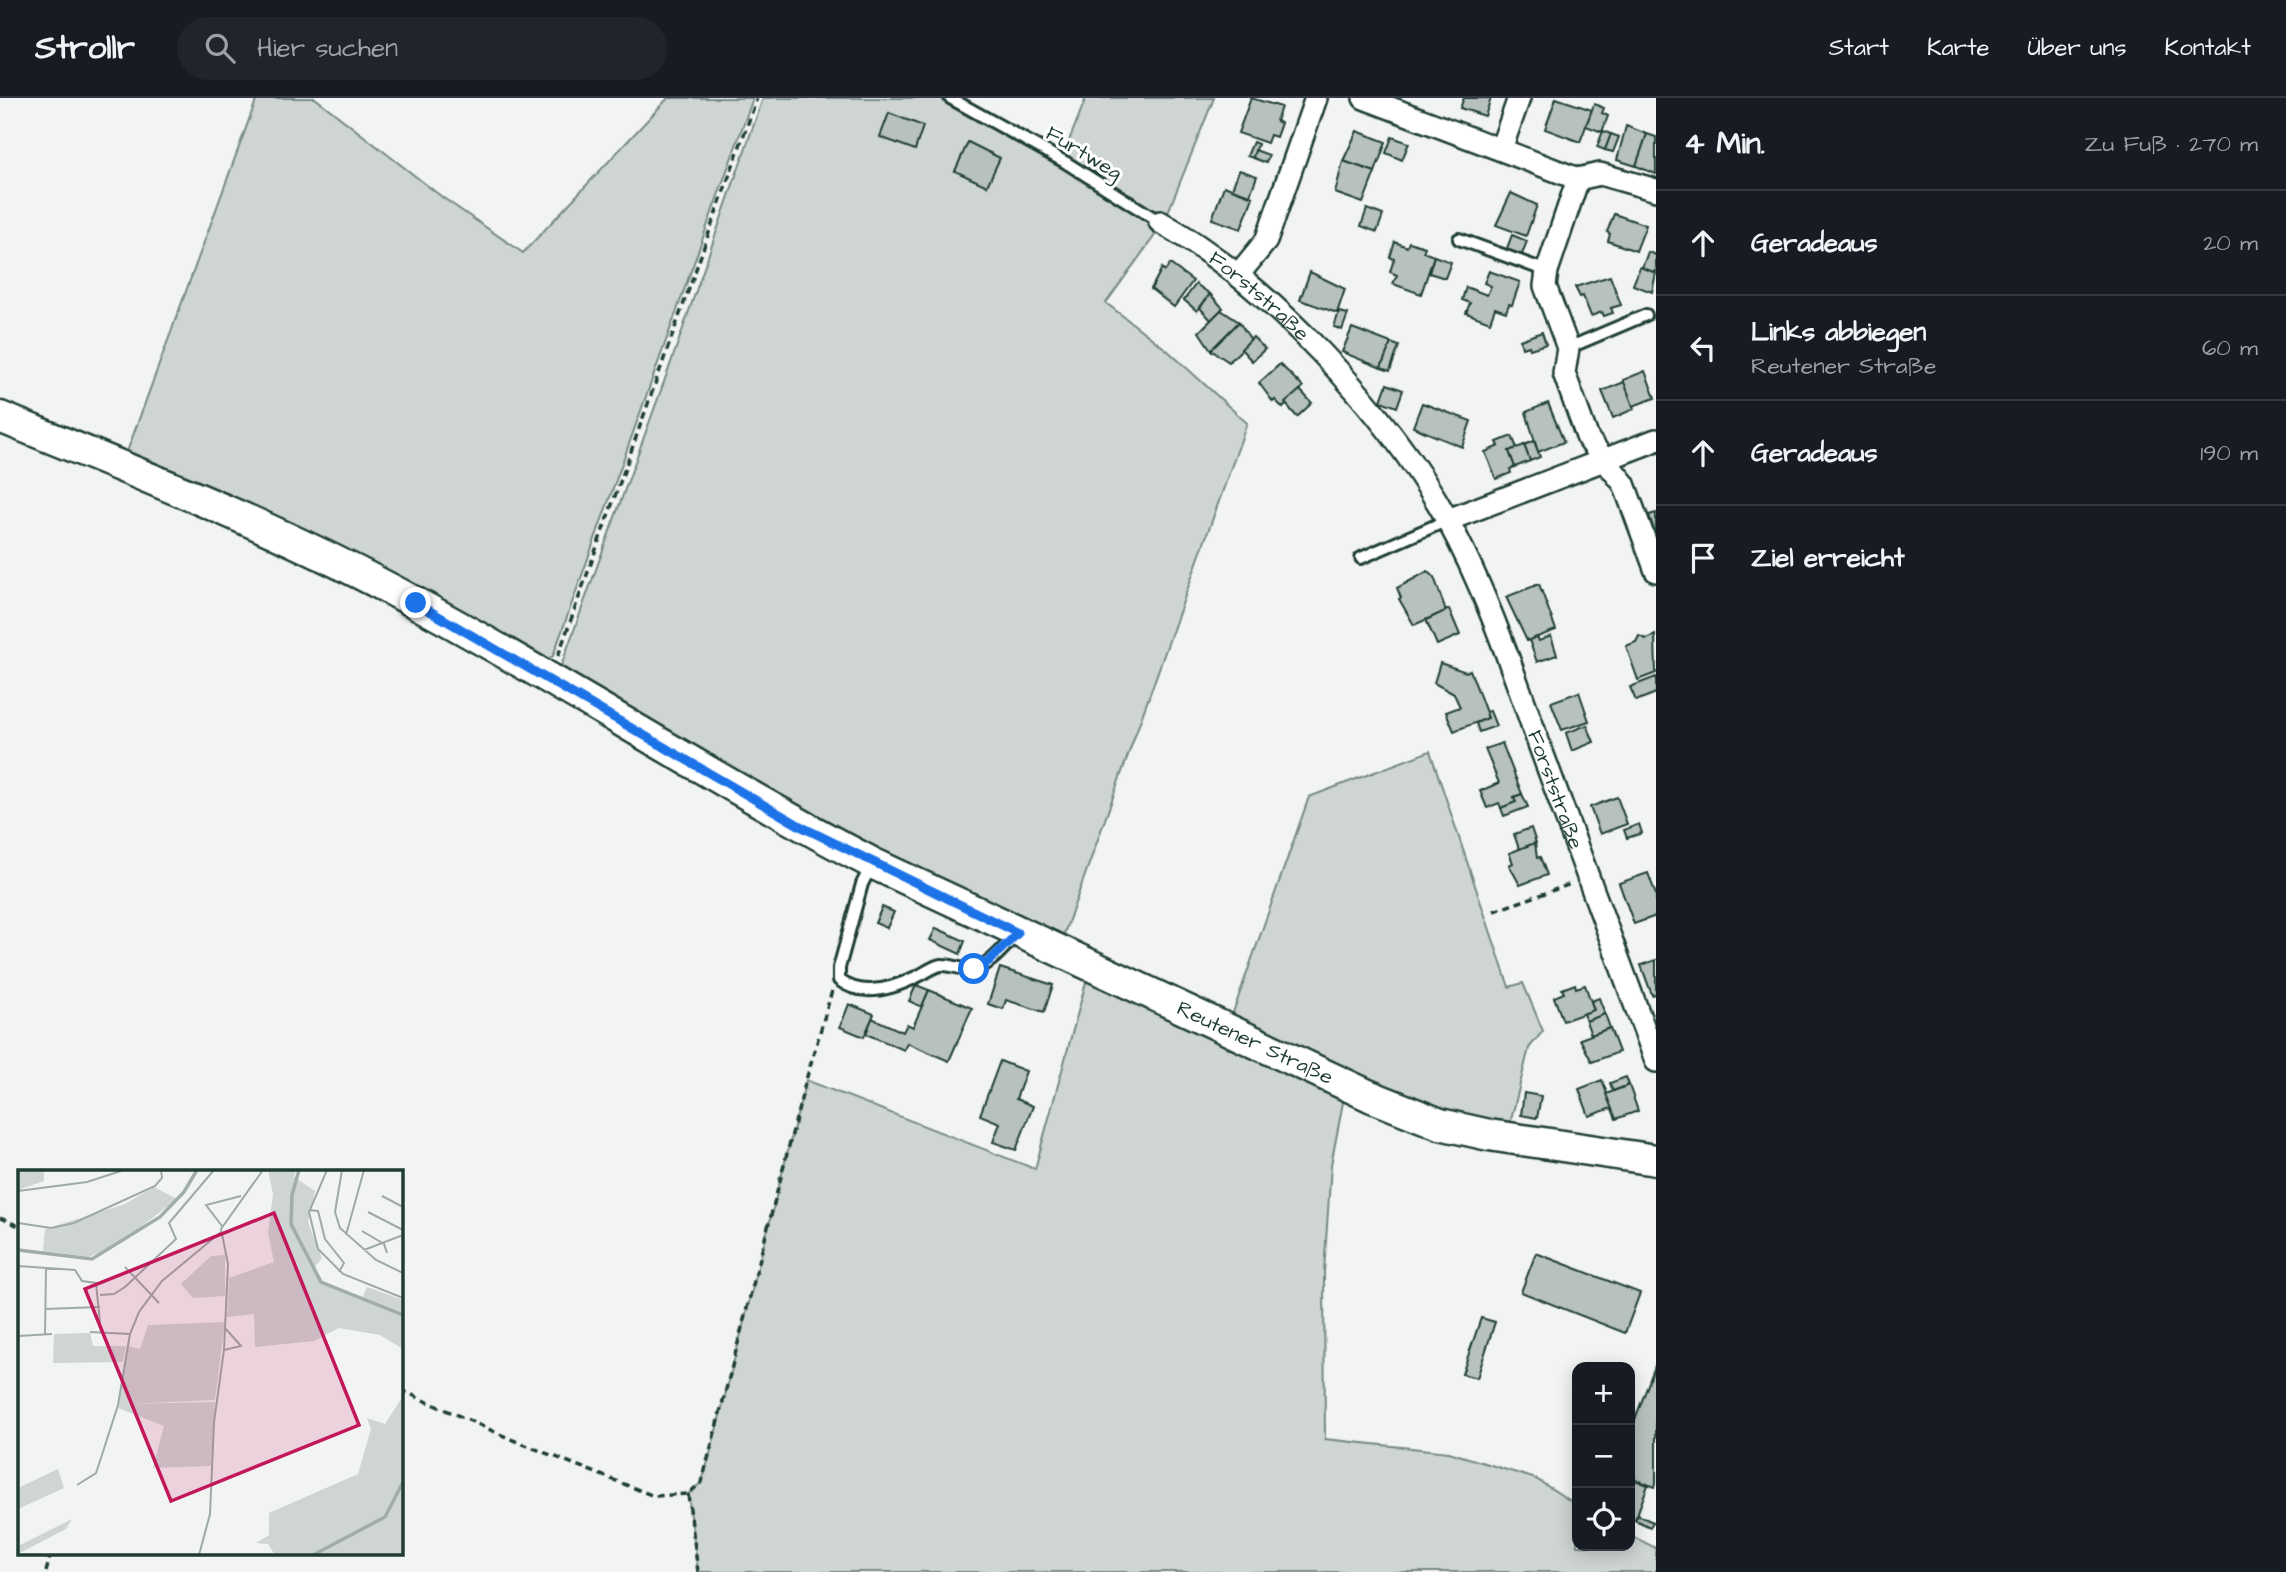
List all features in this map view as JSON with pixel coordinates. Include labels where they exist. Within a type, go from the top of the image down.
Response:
[{"type":"street","points":[[1238,275],[1266,241],[1316,98]]},
{"type":"street","points":[[1364,98],[1578,179],[1600,174],[1656,190]]},
{"type":"street","points":[[1501,149],[1519,98]]},
{"type":"street","points":[[1578,179],[1547,271],[1545,286],[1568,348],[1563,373],[1588,439],[1624,484],[1656,571]]},
{"type":"street","name":"Forststraße","points":[[1160,222],[1238,275],[1295,328],[1360,397],[1404,453],[1448,520],[1500,636],[1651,1030],[1656,1061]]},
{"type":"street","name":"Reutener Straße","points":[[0,416],[311,549],[416,603],[802,827],[1018,933],[1370,1096],[1440,1124],[1489,1135],[1656,1160]]},
{"type":"street","points":[[1448,520],[1656,440]]},
{"type":"lane","name":"Furtweg","points":[[950,98],[1065,162],[1160,222]]},
{"type":"lane","points":[[1459,239],[1547,271]]},
{"type":"lane","points":[[1568,348],[1646,315]]},
{"type":"lane","points":[[1361,558],[1448,520]]},
{"type":"lane","points":[[872,863],[862,884],[842,953],[839,980],[850,988],[863,992],[914,979],[940,965],[974,969],[988,962],[1018,933]]},
{"type":"path","points":[[549,680],[757,98]]},
{"type":"path","points":[[1494,911],[1562,887]]},
{"type":"path","points":[[402,1390],[513,1440],[654,1496],[688,1494],[702,1482],[806,1080],[832,992],[839,980]]},
{"type":"path","points":[[0,1219],[18,1226]]},
{"type":"path","points":[[688,1494],[698,1572]]},
{"type":"path","points":[[46,1572],[51,1554]]},
{"type":"shaded area","points":[[257,98],[315,98],[442,197],[523,253],[668,98],[753,98],[553,656],[546,660],[124,460]]},
{"type":"shaded area","points":[[763,98],[941,98],[1060,164],[1161,227],[1106,303],[1167,350],[1247,423],[1060,945],[876,855],[564,678],[561,666]]},
{"type":"shaded area","points":[[1086,98],[1214,98],[1166,217],[1063,156]]},
{"type":"shaded area","points":[[1430,751],[1509,987],[1523,983],[1543,1031],[1529,1048],[1509,1128],[1442,1115],[1230,1021],[1309,797]]},
{"type":"shaded area","points":[[1088,975],[1345,1092],[1331,1165],[1324,1272],[1325,1439],[1449,1452],[1536,1479],[1572,1502],[1572,1551],[1635,1551],[1635,1538],[1656,1548],[1656,1572],[698,1572],[688,1494],[702,1482],[709,1458],[806,1080],[1035,1169]]},
{"type":"building","points":[[1251,98],[1281,107],[1276,121],[1281,123],[1276,137],[1270,135],[1267,143],[1238,133]]},
{"type":"building","points":[[1464,98],[1491,98],[1485,116],[1460,108]]},
{"type":"building","points":[[1556,98],[1592,110],[1580,142],[1545,129]]},
{"type":"building","points":[[1594,104],[1604,108],[1602,113],[1608,116],[1602,132],[1586,126]]},
{"type":"building","points":[[889,113],[923,126],[915,150],[880,137]]},
{"type":"building","points":[[1626,126],[1647,134],[1636,166],[1617,160]]},
{"type":"building","points":[[1357,131],[1386,142],[1375,172],[1343,161]]},
{"type":"building","points":[[1603,131],[1611,134],[1605,150],[1597,147]]},
{"type":"building","points":[[1611,134],[1619,137],[1613,152],[1605,150]]},
{"type":"building","points":[[1647,134],[1656,137],[1656,174],[1636,166]]},
{"type":"building","points":[[1392,137],[1409,143],[1402,160],[1386,153]]},
{"type":"building","points":[[968,142],[1000,158],[987,186],[955,171]]},
{"type":"building","points":[[1253,142],[1258,144],[1253,158],[1247,156]]},
{"type":"building","points":[[1255,150],[1269,155],[1266,163],[1253,158]]},
{"type":"building","points":[[1343,161],[1375,172],[1363,203],[1335,193]]},
{"type":"building","points":[[1239,170],[1257,176],[1250,195],[1232,189]]},
{"type":"building","points":[[1224,186],[1253,197],[1241,229],[1212,219]]},
{"type":"building","points":[[1511,193],[1537,205],[1526,236],[1496,225]]},
{"type":"building","points":[[1367,209],[1383,215],[1377,232],[1361,226]]},
{"type":"building","points":[[1614,214],[1646,225],[1636,251],[1608,241],[1610,234],[1607,232]]},
{"type":"building","points":[[1512,235],[1527,241],[1521,257],[1506,251]]},
{"type":"building","points":[[1395,242],[1407,247],[1409,242],[1425,247],[1423,252],[1434,256],[1421,294],[1393,284],[1397,275],[1390,272],[1394,259],[1390,257]]},
{"type":"building","points":[[1648,252],[1656,255],[1656,273],[1642,268]]},
{"type":"building","points":[[1434,256],[1451,262],[1445,278],[1429,273]]},
{"type":"building","points":[[1170,264],[1193,281],[1174,307],[1151,289],[1162,268],[1165,271]]},
{"type":"building","points":[[1640,267],[1656,273],[1652,292],[1633,285]]},
{"type":"building","points":[[1489,271],[1520,282],[1512,305],[1509,304],[1506,312],[1495,308],[1490,322],[1466,313],[1470,303],[1462,300],[1466,287],[1487,295],[1491,286],[1484,283]]},
{"type":"building","points":[[1310,272],[1345,289],[1337,313],[1300,300]]},
{"type":"building","points":[[1610,276],[1621,305],[1611,308],[1613,313],[1604,316],[1602,312],[1591,316],[1583,296],[1580,297],[1575,287]]},
{"type":"building","points":[[1196,284],[1210,294],[1197,311],[1184,300]]},
{"type":"building","points":[[1210,294],[1223,308],[1211,320],[1200,308]]},
{"type":"building","points":[[1221,310],[1239,322],[1211,350],[1199,332]]},
{"type":"building","points":[[1339,312],[1348,314],[1342,330],[1334,327]]},
{"type":"building","points":[[1239,322],[1251,340],[1229,362],[1211,350]]},
{"type":"building","points":[[1352,328],[1391,343],[1381,368],[1342,352]]},
{"type":"building","points":[[1542,332],[1546,344],[1530,349],[1529,346],[1522,348],[1520,340]]},
{"type":"building","points":[[1253,337],[1265,349],[1252,361],[1241,349]]},
{"type":"building","points":[[1391,343],[1399,346],[1390,371],[1381,368]]},
{"type":"building","points":[[1280,364],[1303,387],[1283,408],[1275,400],[1273,402],[1259,383]]},
{"type":"building","points":[[1645,371],[1655,398],[1633,406],[1623,380]]},
{"type":"building","points":[[1624,382],[1634,409],[1613,418],[1602,391]]},
{"type":"building","points":[[1387,384],[1403,390],[1397,407],[1381,401]]},
{"type":"building","points":[[1300,390],[1312,403],[1297,417],[1285,403]]},
{"type":"building","points":[[1422,403],[1471,421],[1462,447],[1413,427]]},
{"type":"building","points":[[1548,403],[1564,442],[1538,452],[1526,412]]},
{"type":"building","points":[[1512,436],[1517,448],[1509,451],[1515,467],[1510,469],[1511,473],[1496,479],[1485,452],[1499,446],[1497,442]]},
{"type":"building","points":[[1534,441],[1540,457],[1530,461],[1524,445]]},
{"type":"building","points":[[1524,445],[1530,461],[1515,467],[1509,451]]},
{"type":"building","points":[[1656,513],[1656,536],[1649,515]]},
{"type":"building","points":[[1428,571],[1434,577],[1446,611],[1414,625],[1399,599],[1401,598],[1397,588]]},
{"type":"building","points":[[1539,584],[1556,630],[1527,641],[1506,597]]},
{"type":"building","points":[[1449,609],[1460,635],[1437,645],[1426,620]]},
{"type":"building","points":[[1655,635],[1656,673],[1638,680],[1626,646],[1636,642],[1639,636],[1646,639]]},
{"type":"building","points":[[1551,636],[1557,655],[1537,662],[1529,640],[1537,637],[1539,641]]},
{"type":"building","points":[[1440,663],[1466,672],[1470,670],[1488,718],[1454,731],[1446,712],[1460,707],[1454,694],[1434,683]]},
{"type":"building","points":[[1656,677],[1656,693],[1636,701],[1630,687]]},
{"type":"building","points":[[1579,692],[1589,721],[1562,730],[1551,702]]},
{"type":"building","points":[[1490,711],[1496,726],[1479,732],[1476,723],[1488,718],[1486,712]]},
{"type":"building","points":[[1587,725],[1594,742],[1572,751],[1566,733]]},
{"type":"building","points":[[1502,743],[1522,794],[1514,797],[1516,802],[1501,808],[1499,803],[1487,808],[1480,791],[1499,783],[1485,749]]},
{"type":"building","points":[[1522,794],[1528,807],[1504,816],[1501,808],[1516,802],[1514,797]]},
{"type":"building","points":[[1617,797],[1627,824],[1600,834],[1590,807]]},
{"type":"building","points":[[1639,824],[1642,833],[1627,838],[1624,830]]},
{"type":"building","points":[[1531,828],[1536,843],[1519,849],[1514,834]]},
{"type":"building","points":[[1535,843],[1537,858],[1540,857],[1547,875],[1520,885],[1509,865],[1513,863],[1509,853]]},
{"type":"building","points":[[1648,873],[1656,895],[1656,916],[1634,924],[1619,883]]},
{"type":"building","points":[[882,907],[894,912],[887,928],[875,923]]},
{"type":"building","points":[[936,928],[965,941],[960,954],[930,940]]},
{"type":"building","points":[[1656,960],[1656,994],[1652,995],[1641,965]]},
{"type":"building","points":[[1000,968],[1053,985],[1044,1012],[1006,1000],[1003,1009],[988,1004]]},
{"type":"building","points":[[1575,984],[1576,988],[1585,985],[1594,1010],[1563,1021],[1554,997],[1564,993],[1562,989]]},
{"type":"building","points":[[916,985],[929,990],[922,1007],[909,1001]]},
{"type":"building","points":[[929,990],[972,1008],[949,1061],[907,1043],[904,1050],[866,1034],[872,1018],[903,1032],[907,1024],[913,1027]]},
{"type":"building","points":[[1599,998],[1605,1014],[1586,1021],[1583,1014],[1594,1010],[1591,1001]]},
{"type":"building","points":[[849,1004],[874,1014],[864,1037],[840,1027]]},
{"type":"building","points":[[1605,1014],[1610,1028],[1591,1035],[1586,1021]]},
{"type":"building","points":[[1610,1028],[1619,1052],[1592,1062],[1580,1039]]},
{"type":"building","points":[[1000,1061],[1026,1071],[1016,1099],[1033,1106],[1016,1150],[993,1142],[1000,1123],[980,1115]]},
{"type":"building","points":[[1626,1077],[1629,1085],[1613,1091],[1610,1083]]},
{"type":"building","points":[[1602,1080],[1612,1108],[1589,1116],[1579,1089]]},
{"type":"building","points":[[1629,1085],[1638,1111],[1616,1119],[1606,1094]]},
{"type":"building","points":[[1524,1093],[1541,1096],[1537,1118],[1521,1115]]},
{"type":"building","points":[[1536,1253],[1640,1293],[1625,1333],[1521,1292]]},
{"type":"building","points":[[1481,1318],[1495,1322],[1477,1378],[1462,1374]]},
{"type":"building","points":[[1656,1363],[1655,1487],[1635,1480],[1635,1420]]},
{"type":"building","points":[[1635,1480],[1648,1485],[1635,1520]]},
{"type":"building","points":[[1637,1515],[1653,1522],[1650,1527],[1635,1520]]},
{"type":"route","points":[[416,603],[802,827],[1018,933],[988,962],[974,969]]}]
